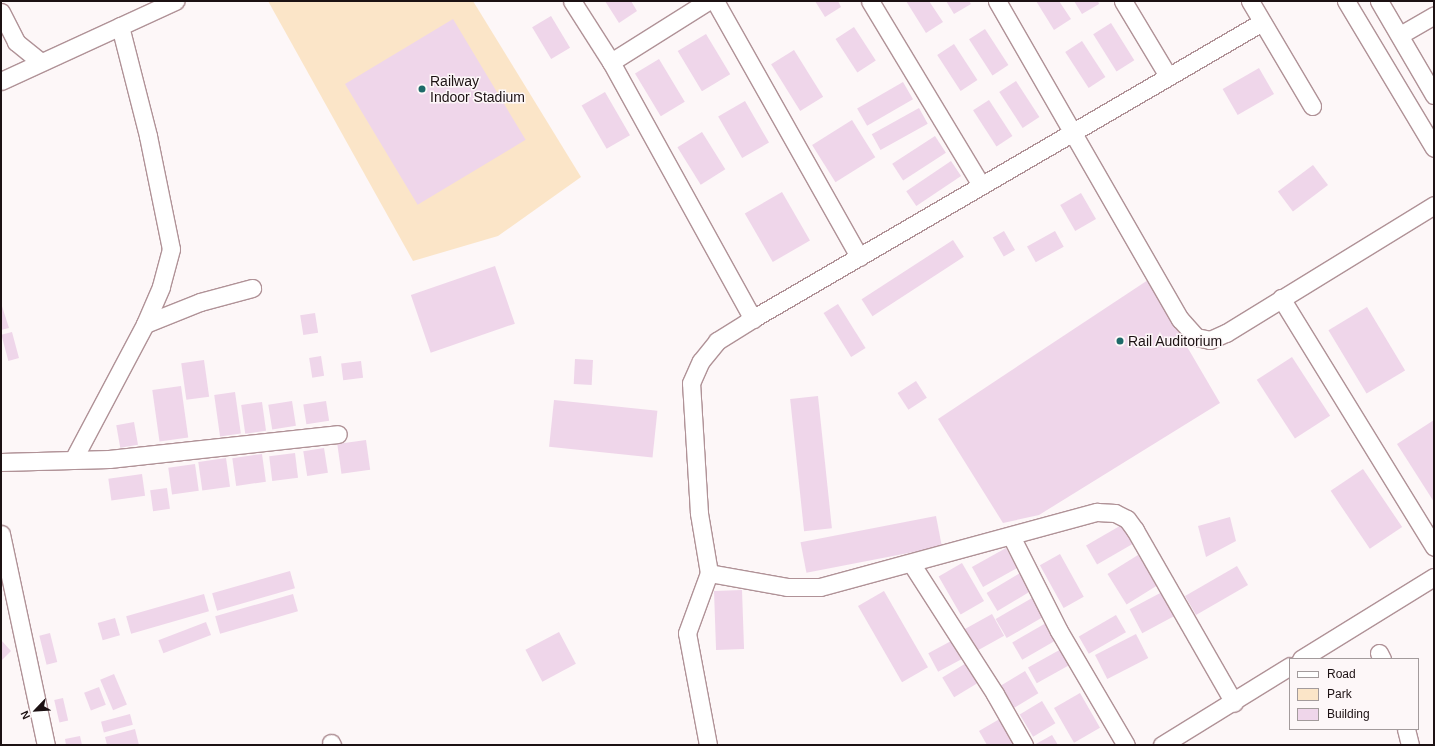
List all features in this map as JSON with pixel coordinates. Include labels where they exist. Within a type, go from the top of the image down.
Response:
[{"type":"street","points":[[1,81],[176,1]]},
{"type":"street","points":[[572,1],[611,62],[753,318]]},
{"type":"street","points":[[611,62],[708,1]]},
{"type":"street","points":[[715,1],[859,256]]},
{"type":"street","points":[[870,1],[981,185]]},
{"type":"street","points":[[997,1],[1180,319],[1196,337],[1210,340],[1226,333],[1434,205]]},
{"type":"street","points":[[1123,1],[1168,76]]},
{"type":"street","points":[[1250,1],[1312,106]]},
{"type":"street","points":[[1346,1],[1434,148]]},
{"type":"street","points":[[1379,1],[1434,95]]},
{"type":"street","points":[[1,12],[16,42],[41,62]]},
{"type":"street","points":[[1400,35],[1434,15]]},
{"type":"street","points":[[708,745],[687,633],[709,573],[699,513],[691,383],[700,361],[717,341],[753,318],[1262,22]]},
{"type":"street","points":[[74,460],[145,324],[161,287],[171,249],[148,136],[120,26]]},
{"type":"street","points":[[145,324],[200,302],[252,288]]},
{"type":"street","points":[[1281,298],[1434,547]]},
{"type":"street","points":[[1,462],[109,459],[338,434]]},
{"type":"street","points":[[709,573],[787,587],[820,587],[1097,512],[1115,513],[1127,519],[1234,703]]},
{"type":"street","points":[[2,530],[46,745]]},
{"type":"street","points":[[1010,536],[1059,631],[1126,745]]},
{"type":"street","points":[[911,563],[995,694],[1024,745]]},
{"type":"street","points":[[1303,658],[1434,577]]},
{"type":"street","points":[[1162,745],[1234,703],[1289,667]]},
{"type":"street","points":[[1406,730],[1410,745]]},
{"type":"green space","name":"Railway Indoor Stadium","points":[[268,1],[473,1],[581,177],[498,236],[413,261]]},
{"type":"building","points":[[605,1],[631,1],[637,11],[619,23]]},
{"type":"building","points":[[815,1],[838,1],[841,7],[825,17]]},
{"type":"building","points":[[906,1],[929,1],[943,22],[926,33]]},
{"type":"building","points":[[946,1],[969,1],[971,4],[954,14]]},
{"type":"building","points":[[1036,1],[1059,1],[1071,19],[1054,30]]},
{"type":"building","points":[[1074,1],[1098,1],[1099,4],[1082,14]]},
{"type":"building","points":[[551,16],[570,48],[551,59],[532,27]]},
{"type":"building","points":[[453,19],[526,140],[418,205],[345,84]]},
{"type":"building","points":[[1111,23],[1134,60],[1117,71],[1093,34]]},
{"type":"building","points":[[854,27],[876,61],[857,73],[836,39]]},
{"type":"building","points":[[985,29],[1008,65],[992,75],[969,39]]},
{"type":"building","points":[[706,34],[730,74],[702,91],[678,51]]},
{"type":"building","points":[[1082,41],[1105,77],[1089,88],[1065,52]]},
{"type":"building","points":[[954,44],[977,80],[961,91],[937,55]]},
{"type":"building","points":[[794,50],[823,97],[800,111],[771,64]]},
{"type":"building","points":[[659,59],[685,102],[661,116],[635,73]]},
{"type":"building","points":[[1259,68],[1274,94],[1238,115],[1223,89]]},
{"type":"building","points":[[1016,81],[1039,117],[1023,128],[999,92]]},
{"type":"building","points":[[903,82],[913,99],[867,126],[857,108]]},
{"type":"building","points":[[605,92],[630,135],[607,149],[582,106]]},
{"type":"building","points":[[989,100],[1012,136],[996,146],[973,110]]},
{"type":"building","points":[[745,101],[769,143],[742,158],[718,116]]},
{"type":"building","points":[[919,108],[928,124],[880,150],[872,134]]},
{"type":"building","points":[[852,120],[875,157],[835,182],[812,145]]},
{"type":"building","points":[[702,132],[725,169],[701,185],[677,147]]},
{"type":"building","points":[[935,136],[946,153],[903,181],[892,164]]},
{"type":"building","points":[[951,161],[961,176],[916,206],[906,191]]},
{"type":"building","points":[[1313,165],[1328,185],[1293,211],[1278,191]]},
{"type":"building","points":[[782,192],[810,240],[773,262],[745,214]]},
{"type":"building","points":[[1081,193],[1096,219],[1075,231],[1060,205]]},
{"type":"building","points":[[1004,231],[1015,250],[1004,257],[993,238]]},
{"type":"building","points":[[1055,231],[1064,247],[1036,262],[1027,247]]},
{"type":"building","points":[[953,240],[964,257],[872,316],[862,299]]},
{"type":"building","points":[[495,266],[515,324],[431,353],[411,295]]},
{"type":"building","name":"Rail Auditorium","points":[[1148,280],[1220,403],[1039,515],[1003,523],[938,419]]},
{"type":"building","points":[[1,303],[9,328],[1,330]]},
{"type":"building","points":[[838,304],[866,348],[851,357],[824,313]]},
{"type":"building","points":[[1367,307],[1405,370],[1367,394],[1328,330]]},
{"type":"building","points":[[315,313],[318,333],[303,335],[300,315]]},
{"type":"building","points":[[12,332],[19,358],[8,361],[1,335]]},
{"type":"building","points":[[321,356],[324,376],[312,378],[309,358]]},
{"type":"building","points":[[1292,357],[1330,416],[1295,439],[1257,380]]},
{"type":"building","points":[[575,359],[593,360],[592,385],[574,384]]},
{"type":"building","points":[[204,360],[209,397],[186,400],[181,363]]},
{"type":"building","points":[[361,361],[363,378],[343,380],[341,363]]},
{"type":"building","points":[[916,381],[927,398],[908,410],[898,393]]},
{"type":"building","points":[[181,386],[188,437],[160,442],[152,390]]},
{"type":"building","points":[[235,392],[241,434],[220,437],[214,395]]},
{"type":"building","points":[[818,396],[832,528],[804,531],[790,399]]},
{"type":"building","points":[[554,400],[657,411],[653,458],[549,447]]},
{"type":"building","points":[[292,401],[296,426],[272,429],[268,405]]},
{"type":"building","points":[[326,401],[329,421],[306,424],[303,405]]},
{"type":"building","points":[[262,402],[266,431],[245,434],[241,405]]},
{"type":"building","points":[[1434,420],[1434,502],[1397,444]]},
{"type":"building","points":[[134,422],[138,445],[120,448],[116,425]]},
{"type":"building","points":[[366,440],[370,470],[341,474],[337,444]]},
{"type":"building","points":[[324,448],[328,473],[307,476],[303,451]]},
{"type":"building","points":[[295,453],[298,478],[272,481],[269,456]]},
{"type":"building","points":[[262,454],[266,482],[236,486],[232,458]]},
{"type":"building","points":[[226,458],[230,487],[202,491],[198,462]]},
{"type":"building","points":[[195,464],[199,491],[172,494],[168,468]]},
{"type":"building","points":[[1363,469],[1402,527],[1370,549],[1331,491]]},
{"type":"building","points":[[142,474],[145,496],[111,501],[108,479]]},
{"type":"building","points":[[167,488],[170,509],[153,511],[150,490]]},
{"type":"building","points":[[936,516],[942,546],[806,573],[801,542]]},
{"type":"building","points":[[1230,517],[1236,541],[1206,557],[1198,526]]},
{"type":"building","points":[[1125,523],[1136,542],[1097,565],[1086,546]]},
{"type":"building","points":[[1006,548],[1017,568],[983,587],[972,567]]},
{"type":"building","points":[[1060,554],[1084,597],[1064,608],[1040,565]]},
{"type":"building","points":[[1138,555],[1157,586],[1127,605],[1107,574]]},
{"type":"building","points":[[962,563],[984,601],[961,615],[939,576]]},
{"type":"building","points":[[1237,566],[1248,585],[1196,615],[1185,596]]},
{"type":"building","points":[[290,571],[295,588],[217,611],[212,593]]},
{"type":"building","points":[[1020,573],[1031,591],[997,611],[987,593]]},
{"type":"building","points":[[742,590],[744,649],[716,650],[714,591]]},
{"type":"building","points":[[884,591],[928,667],[902,682],[858,606]]},
{"type":"building","points":[[1164,591],[1177,615],[1142,633],[1130,609]]},
{"type":"building","points":[[204,594],[209,611],[131,634],[126,616]]},
{"type":"building","points":[[293,594],[298,611],[220,634],[215,616]]},
{"type":"building","points":[[1032,598],[1043,617],[1007,638],[996,619]]},
{"type":"building","points":[[992,614],[1004,636],[974,652],[962,630]]},
{"type":"building","points":[[1116,615],[1126,632],[1089,654],[1079,636]]},
{"type":"building","points":[[115,618],[120,635],[103,640],[98,623]]},
{"type":"building","points":[[206,622],[211,635],[163,653],[158,640]]},
{"type":"building","points":[[1046,623],[1056,640],[1022,660],[1012,642]]},
{"type":"building","points":[[559,632],[576,664],[542,682],[525,650]]},
{"type":"building","points":[[50,633],[57,662],[47,665],[39,636]]},
{"type":"building","points":[[1136,634],[1148,658],[1107,679],[1095,655]]},
{"type":"building","points":[[1,640],[11,651],[1,661]]},
{"type":"building","points":[[953,640],[963,659],[938,672],[928,653]]},
{"type":"building","points":[[1063,648],[1072,664],[1037,683],[1028,667]]},
{"type":"building","points":[[968,662],[980,682],[954,697],[942,677]]},
{"type":"building","points":[[1025,671],[1038,693],[1013,709],[999,686]]},
{"type":"building","points":[[114,674],[127,704],[113,710],[100,680]]},
{"type":"building","points":[[99,687],[106,705],[91,710],[84,693]]},
{"type":"building","points":[[1080,693],[1100,728],[1074,743],[1054,708]]},
{"type":"building","points":[[63,698],[68,720],[59,722],[54,700]]},
{"type":"building","points":[[1042,701],[1055,723],[1033,737],[1020,714]]},
{"type":"building","points":[[130,714],[133,725],[104,732],[101,722]]},
{"type":"building","points":[[1003,717],[1017,741],[1009,745],[987,745],[979,731]]},
{"type":"building","points":[[135,729],[139,745],[107,745],[105,737]]},
{"type":"building","points":[[1052,735],[1058,745],[1034,745]]},
{"type":"building","points":[[80,736],[82,745],[66,745],[65,739]]},
{"type":"place","name":"Railway Indoor Stadium","points":[[422,89]]},
{"type":"place","name":"Rail Auditorium","points":[[1120,341]]}]
